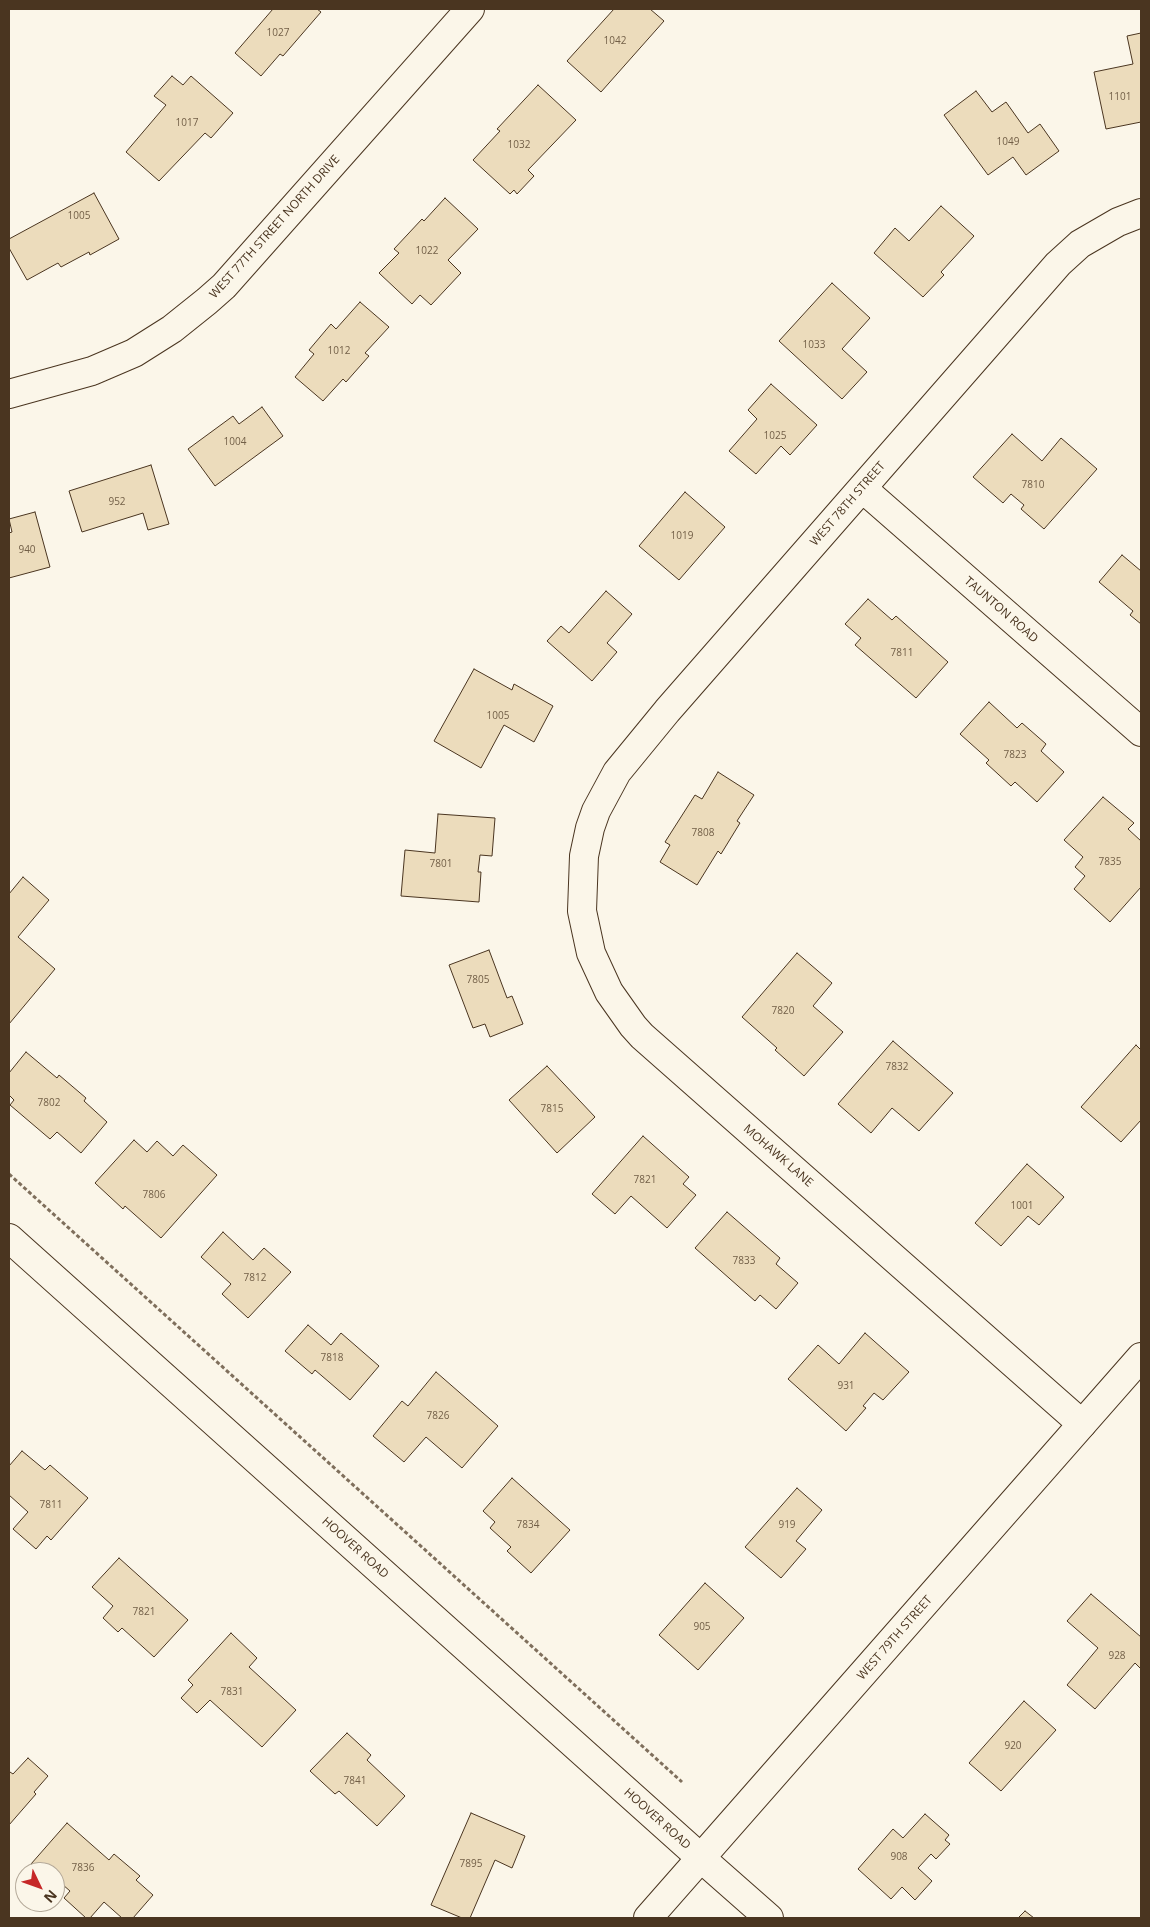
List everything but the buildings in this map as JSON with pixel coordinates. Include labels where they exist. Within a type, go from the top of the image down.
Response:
[{"type":"street","name":"WEST 77TH STREET NORTH DRIVE","points":[[9,394],[92,371],[134,353],[172,329],[207,301],[224,286],[470,9]]},
{"type":"street","name":"WEST 78TH STREET","points":[[590,828],[596,811],[627,757],[1068,253],[1118,222],[1141,213]]},
{"type":"street","name":"TAUNTON ROAD","points":[[862,488],[1141,732]]},
{"type":"street","name":"MOHAWK LANE","points":[[590,828],[584,856],[582,898],[588,940],[602,979],[616,1004],[633,1026],[649,1043],[1082,1424]]},
{"type":"street","name":"HOOVER ROAD","points":[[9,1238],[769,1918]]},
{"type":"street","name":"WEST 79TH STREET","points":[[648,1918],[702,1859],[1141,1357]]},
{"type":"path","points":[[9,1174],[682,1782]]}]
